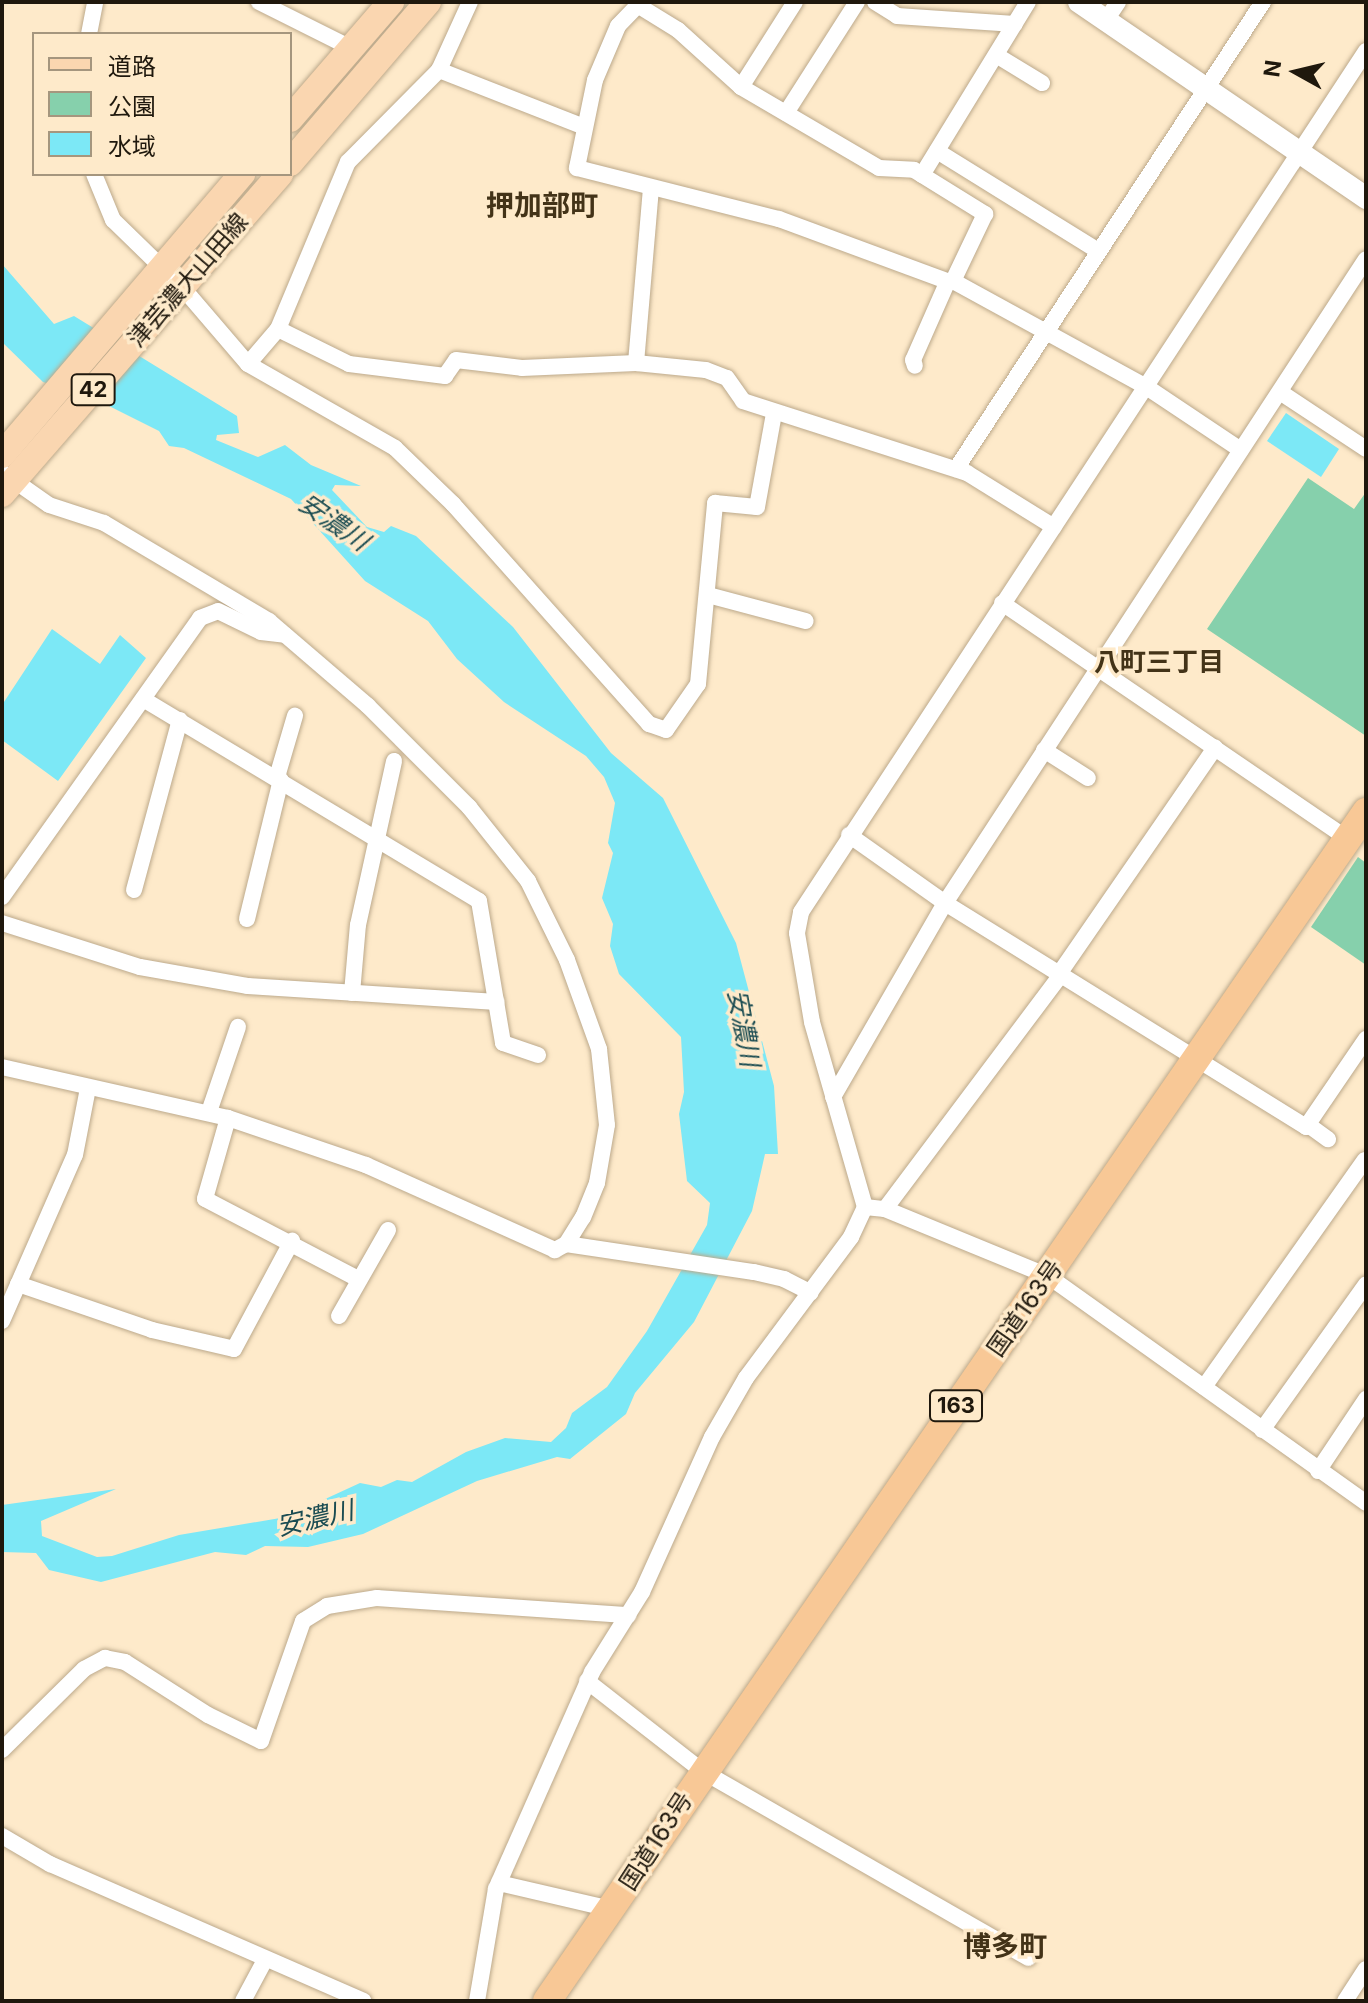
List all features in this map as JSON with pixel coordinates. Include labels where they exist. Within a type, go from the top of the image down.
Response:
[{"type":"highway","name":"国道163号","points":[[547,2001],[702,1771],[1360,823]]},
{"type":"main road","points":[[292,117],[391,2]]},
{"type":"main road","points":[[292,161],[428,2]]},
{"type":"main road","name":"津芸濃大山田線","points":[[2,455],[240,176]]},
{"type":"main road","name":"津芸濃大山田線","points":[[6,483],[278,176]]},
{"type":"street","points":[[89,32],[95,2]]},
{"type":"street","points":[[259,2],[351,48]]},
{"type":"street","points":[[248,364],[278,329],[348,162],[439,70],[470,2]]},
{"type":"street","points":[[741,87],[795,2]]},
{"type":"street","points":[[786,113],[857,2]]},
{"type":"street","points":[[875,2],[897,16],[1015,24]]},
{"type":"street","points":[[922,175],[1028,2]]},
{"type":"street","points":[[1079,2],[1112,11],[1206,88],[1366,198]]},
{"type":"street","points":[[956,469],[1263,2]]},
{"type":"street","points":[[915,366],[913,360],[951,281],[985,214],[922,175],[879,168],[741,87],[678,30],[640,4],[618,26],[582,126],[577,168],[779,219],[951,281],[1145,386],[1241,450]]},
{"type":"street","points":[[477,2001],[499,1883],[587,1681],[628,1615],[726,1413],[811,1293],[865,1207],[812,1022],[797,924],[849,835],[1366,51]]},
{"type":"street","points":[[996,55],[1042,83]]},
{"type":"street","points":[[439,70],[582,126]]},
{"type":"street","points":[[937,151],[1098,251]]},
{"type":"street","points":[[95,176],[113,220],[158,272],[248,364],[395,448],[453,504],[649,724],[666,730],[698,684],[715,503],[757,507],[774,413]]},
{"type":"street","points":[[636,363],[651,189]]},
{"type":"street","points":[[833,1097],[945,903],[1366,259]]},
{"type":"street","points":[[278,329],[349,364],[445,376],[456,360],[522,368],[636,363],[706,370],[727,378],[743,401],[956,469],[1054,527]]},
{"type":"street","points":[[1280,392],[1366,449]]},
{"type":"street","points":[[2,1067],[228,1118],[366,1165],[555,1250],[566,1244],[597,1183],[607,1106],[599,1049],[567,960],[528,881],[469,807],[368,706],[287,635],[104,523],[49,505],[6,483]]},
{"type":"street","points":[[708,595],[806,621]]},
{"type":"street","points":[[1002,603],[1215,748],[1360,823]]},
{"type":"street","points":[[2,897],[200,618],[218,611],[232,614],[261,632],[287,635]]},
{"type":"street","points":[[143,699],[479,901],[503,1043],[538,1055]]},
{"type":"street","points":[[247,919],[295,716]]},
{"type":"street","points":[[134,890],[180,720]]},
{"type":"street","points":[[885,1209],[1060,974],[1215,748]]},
{"type":"street","points":[[1044,750],[1088,778]]},
{"type":"street","points":[[352,993],[358,925],[394,761]]},
{"type":"street","points":[[849,835],[945,903],[1195,1060],[1328,1139]]},
{"type":"street","points":[[2,923],[140,967],[248,986],[496,1002]]},
{"type":"street","points":[[209,1112],[238,1027]]},
{"type":"street","points":[[1307,1124],[1366,1039]]},
{"type":"street","points":[[2,1321],[75,1155],[88,1088]]},
{"type":"street","points":[[228,1118],[205,1199],[292,1241],[358,1279]]},
{"type":"street","points":[[1204,1387],[1365,1160]]},
{"type":"street","points":[[865,1207],[885,1209],[1048,1276],[1366,1503]]},
{"type":"street","points":[[339,1316],[388,1230]]},
{"type":"street","points":[[18,1284],[152,1330],[234,1349],[292,1241]]},
{"type":"street","points":[[566,1244],[754,1272],[784,1279],[811,1293]]},
{"type":"street","points":[[1262,1430],[1366,1284]]},
{"type":"street","points":[[1318,1471],[1366,1399]]},
{"type":"street","points":[[2,1750],[84,1669],[105,1658],[125,1662],[208,1715],[261,1741],[303,1621],[327,1606],[377,1598],[628,1615]]},
{"type":"street","points":[[587,1681],[702,1771],[1028,1958]]},
{"type":"street","points":[[2,1836],[50,1864],[363,2001]]},
{"type":"street","points":[[499,1883],[611,1909]]},
{"type":"street","points":[[243,2001],[265,1960]]},
{"type":"street","points":[[1345,2001],[1366,1969]]},
{"type":"green space","points":[[1308,478],[1354,509],[1366,492],[1366,736],[1207,629]]},
{"type":"green space","points":[[1358,857],[1366,863],[1366,965],[1311,927]]},
{"type":"water","name":"安濃川","points":[[2,264],[54,324],[74,316],[237,416],[239,433],[217,435],[216,440],[258,457],[285,445],[311,465],[361,486],[335,485],[332,490],[367,527],[384,532],[391,526],[416,536],[513,627],[611,753],[663,798],[736,943],[774,1086],[778,1154],[765,1154],[752,1211],[694,1322],[635,1393],[626,1414],[570,1459],[557,1457],[477,1481],[363,1534],[308,1547],[265,1546],[246,1555],[215,1552],[101,1582],[49,1570],[36,1553],[2,1552],[2,1505],[116,1489],[41,1521],[42,1536],[97,1557],[112,1556],[179,1535],[286,1517],[360,1483],[381,1487],[397,1480],[412,1482],[466,1452],[505,1438],[551,1442],[566,1428],[572,1413],[607,1387],[647,1331],[707,1225],[710,1203],[687,1181],[679,1114],[684,1092],[681,1037],[619,974],[610,946],[613,924],[602,898],[613,853],[608,843],[615,803],[604,777],[586,756],[504,702],[457,659],[428,621],[365,581],[291,499],[184,448],[169,446],[159,431],[97,400],[43,382],[2,342]]},
{"type":"water","points":[[1286,413],[1339,449],[1321,477],[1267,441]]},
{"type":"water","points":[[52,629],[100,664],[120,635],[146,658],[58,781],[2,740],[2,705]]},
{"type":"district","name":"押加部町","points":[[542,205]]},
{"type":"district","name":"八町三丁目","points":[[1159,662]]},
{"type":"district","name":"博多町","points":[[1005,1946]]}]
